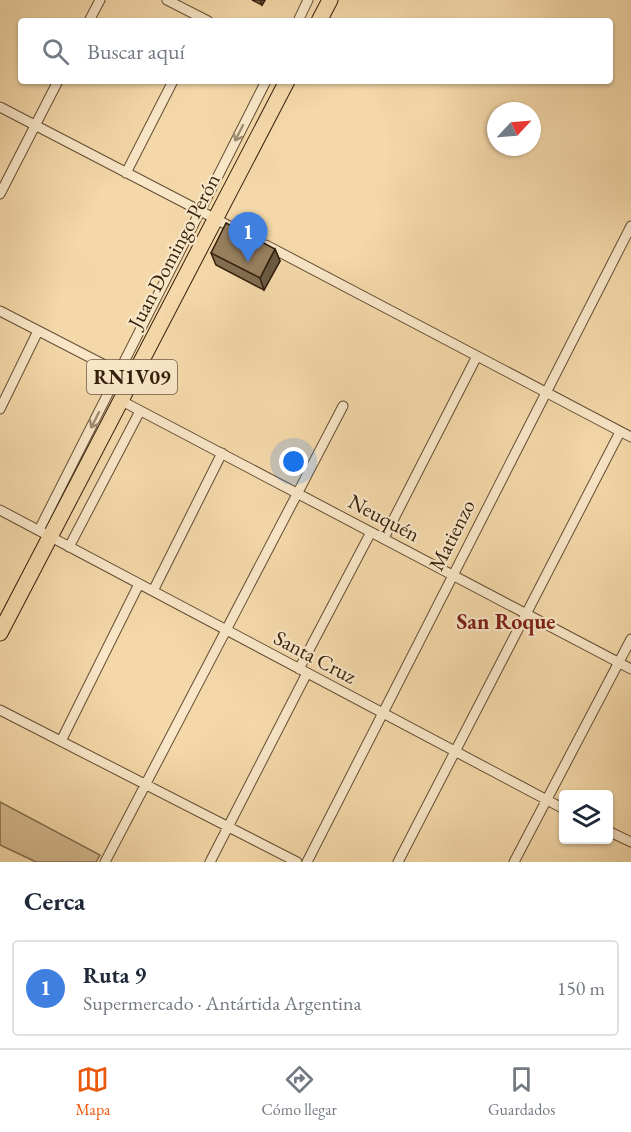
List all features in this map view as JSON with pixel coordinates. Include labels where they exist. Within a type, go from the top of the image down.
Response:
[{"type":"main road","points":[[321,18],[330,0]]},
{"type":"main road","name":"Juan Domingo Perón","points":[[0,633],[44,533],[120,400],[125,376],[214,218],[285,84]]},
{"type":"street","points":[[91,18],[100,0]]},
{"type":"street","points":[[167,0],[202,18]]},
{"type":"street","points":[[299,18],[308,0]]},
{"type":"street","points":[[0,194],[56,84]]},
{"type":"street","points":[[126,173],[171,84]]},
{"type":"street","name":"Juan Domingo Perón","points":[[44,533],[125,376],[199,210],[264,84]]},
{"type":"street","points":[[0,107],[246,235]]},
{"type":"street","name":"Matienzo","points":[[307,862],[544,392],[631,226]]},
{"type":"street","points":[[256,240],[631,437]]},
{"type":"street","points":[[0,311],[125,376]]},
{"type":"street","points":[[0,409],[39,331]]},
{"type":"street","points":[[384,538],[477,356]]},
{"type":"street","name":"Neuquén","points":[[120,400],[631,669]]},
{"type":"street","points":[[105,862],[343,406]]},
{"type":"street","points":[[69,547],[140,411]]},
{"type":"street","points":[[398,862],[620,432]]},
{"type":"street","points":[[153,591],[222,453]]},
{"type":"street","name":"Santa Cruz","points":[[0,510],[559,806]]},
{"type":"street","points":[[210,862],[371,532]]},
{"type":"street","points":[[61,741],[139,584]]},
{"type":"street","points":[[514,862],[631,639]]},
{"type":"street","points":[[0,710],[297,862]]},
{"type":"street","points":[[613,833],[631,842]]},
{"type":"shaded area","points":[[0,802],[100,855],[96,862],[36,862],[0,845]]},
{"type":"building","points":[[226,223],[275,249],[260,278],[211,253]]},
{"type":"place","name":"Ruta 9","points":[[248,262]]},
{"type":"district","name":"San Roque","points":[[506,621]]}]
